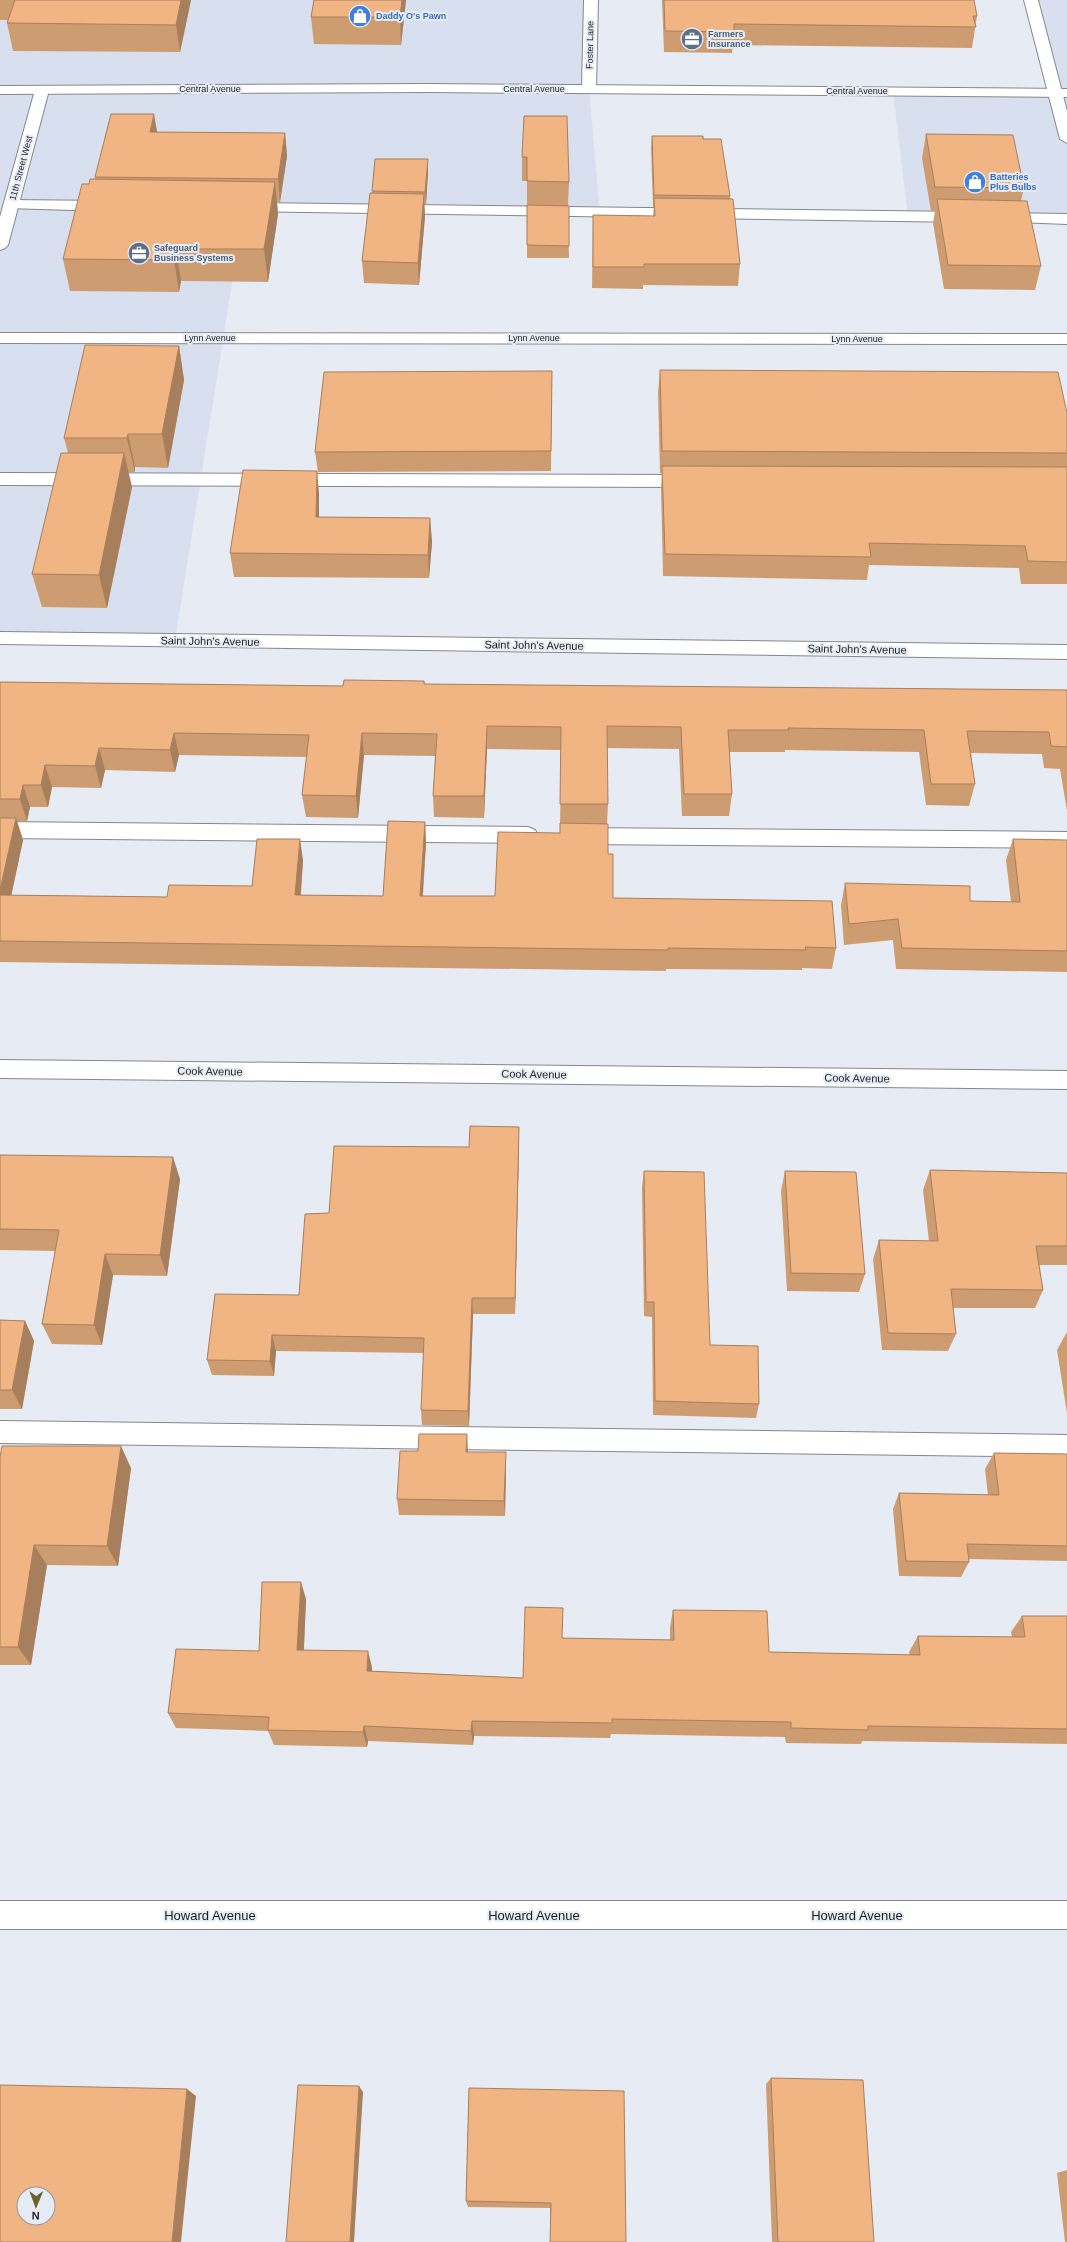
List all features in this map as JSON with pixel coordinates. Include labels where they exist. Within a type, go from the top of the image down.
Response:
[{"type":"street","name":"Foster Lane","points":[[590,89],[591,0]]},
{"type":"street","points":[[1031,0],[1060,93],[1067,139]]},
{"type":"street","name":"Central Avenue","points":[[0,90],[590,89],[1060,93]]},
{"type":"street","name":"11th Street West","points":[[0,245],[42,90]]},
{"type":"street","points":[[11,205],[120,206]]},
{"type":"street","points":[[236,208],[1067,219]]},
{"type":"street","name":"Lynn Avenue","points":[[0,338],[1067,339]]},
{"type":"street","points":[[0,479],[709,481]]},
{"type":"street","name":"Saint John's Avenue","points":[[0,638],[1067,652]]},
{"type":"street","points":[[0,830],[1067,840]]},
{"type":"street","name":"Cook Avenue","points":[[0,1069],[1067,1080]]},
{"type":"street","points":[[0,1432],[1067,1446]]},
{"type":"street","name":"Howard Avenue","points":[[0,1915],[1067,1915]]},
{"type":"shaded area","points":[[0,0],[589,0],[589,89],[600,213],[244,208],[175,640],[0,638]]},
{"type":"shaded area","points":[[1031,0],[1067,0],[1067,219],[908,217],[893,92],[1053,93]]},
{"type":"building","points":[[15,0],[181,0],[176,25],[7,23]]},
{"type":"building","points":[[314,0],[402,0],[400,17],[311,17]]},
{"type":"building","points":[[664,0],[974,0],[977,16],[973,16],[976,27],[734,24],[734,32],[665,31]]},
{"type":"building","points":[[111,114],[154,114],[150,132],[285,133],[278,179],[95,177]]},
{"type":"building","points":[[524,116],[567,116],[569,182],[527,181],[527,157],[522,157]]},
{"type":"building","points":[[926,134],[1013,135],[1024,188],[935,187]]},
{"type":"building","points":[[652,136],[703,136],[703,139],[721,139],[730,196],[654,195]]},
{"type":"building","points":[[375,159],[428,159],[425,192],[372,191]]},
{"type":"building","points":[[90,179],[275,182],[264,249],[176,249],[174,260],[63,259],[82,184],[89,184]]},
{"type":"building","points":[[370,193],[424,194],[418,263],[362,261]]},
{"type":"building","points":[[654,198],[733,199],[740,264],[644,264],[644,267],[593,267],[593,215],[655,216]]},
{"type":"building","points":[[937,199],[1027,201],[1041,266],[948,265]]},
{"type":"building","points":[[527,205],[569,206],[569,246],[527,245]]},
{"type":"building","points":[[85,345],[179,346],[162,434],[128,434],[127,438],[64,438]]},
{"type":"building","points":[[660,370],[1058,372],[1067,413],[1067,453],[662,451]]},
{"type":"building","points":[[552,371],[551,451],[315,452],[324,372]]},
{"type":"building","points":[[61,453],[124,453],[99,575],[32,574]]},
{"type":"building","points":[[662,466],[1067,467],[1067,562],[1028,561],[1025,546],[869,543],[871,557],[665,554]]},
{"type":"building","points":[[243,470],[317,471],[316,517],[430,518],[428,555],[230,553]]},
{"type":"building","points":[[344,680],[424,681],[424,684],[1067,690],[1067,747],[1051,746],[1049,732],[967,731],[975,784],[931,784],[924,730],[788,728],[789,730],[728,730],[732,794],[684,794],[681,727],[607,726],[608,804],[560,804],[561,727],[487,726],[484,796],[433,796],[437,734],[362,733],[356,796],[302,795],[309,735],[174,733],[170,750],[99,748],[95,766],[45,765],[41,785],[23,785],[20,799],[0,799],[0,682],[343,686]]},
{"type":"building","points":[[0,818],[16,818],[0,890]]},
{"type":"building","points":[[388,821],[425,822],[420,896],[495,896],[498,832],[560,833],[560,823],[608,824],[608,854],[613,854],[613,898],[832,901],[836,948],[805,947],[806,950],[668,948],[668,950],[0,941],[0,895],[167,897],[169,885],[252,886],[257,839],[300,839],[295,895],[383,896]]},
{"type":"building","points":[[1013,839],[1067,840],[1067,951],[902,948],[898,919],[849,924],[845,883],[970,886],[970,901],[1020,902]]},
{"type":"building","points":[[470,1126],[519,1127],[515,1298],[472,1298],[468,1411],[421,1410],[424,1338],[272,1335],[270,1361],[207,1360],[215,1294],[299,1295],[305,1214],[329,1213],[334,1146],[469,1147]]},
{"type":"building","points":[[0,1155],[173,1157],[160,1255],[105,1254],[94,1325],[42,1324],[59,1230],[0,1229]]},
{"type":"building","points":[[930,1170],[1067,1173],[1067,1246],[1036,1246],[1043,1290],[951,1289],[956,1334],[888,1333],[879,1240],[938,1241]]},
{"type":"building","points":[[644,1171],[704,1172],[710,1345],[758,1346],[759,1404],[655,1401],[654,1302],[646,1302]]},
{"type":"building","points":[[785,1171],[856,1172],[865,1274],[791,1273]]},
{"type":"building","points":[[0,1320],[25,1321],[12,1390],[0,1390]]},
{"type":"building","points":[[419,1434],[467,1434],[466,1452],[506,1452],[504,1501],[397,1499],[400,1451],[418,1451]]},
{"type":"building","points":[[2,1446],[121,1446],[107,1546],[34,1545],[18,1647],[0,1647],[0,1457]]},
{"type":"building","points":[[994,1453],[1067,1454],[1067,1546],[967,1544],[969,1562],[906,1561],[899,1493],[999,1495]]},
{"type":"building","points":[[262,1582],[301,1582],[297,1650],[368,1651],[367,1671],[523,1678],[525,1607],[563,1608],[562,1638],[674,1640],[673,1610],[767,1611],[769,1652],[920,1655],[918,1636],[1025,1637],[1022,1616],[1067,1616],[1067,1729],[868,1726],[868,1730],[791,1728],[791,1722],[612,1719],[612,1723],[472,1721],[471,1731],[364,1726],[363,1732],[268,1730],[269,1717],[168,1713],[176,1649],[259,1651]]},
{"type":"building","points":[[771,2078],[863,2080],[874,2242],[778,2242]]},
{"type":"building","points":[[0,2085],[187,2089],[172,2242],[0,2242]]},
{"type":"building","points":[[298,2085],[359,2086],[350,2242],[286,2242]]},
{"type":"building","points":[[469,2088],[624,2091],[626,2242],[550,2242],[551,2203],[466,2201]]},
{"type":"place","name":"Daddy O's Pawn","points":[[360,16]]},
{"type":"place","name":"Farmers Insurance","points":[[692,39]]},
{"type":"place","name":"Batteries Plus Bulbs","points":[[975,182]]},
{"type":"place","name":"Safeguard Business Systems","points":[[139,253]]}]
